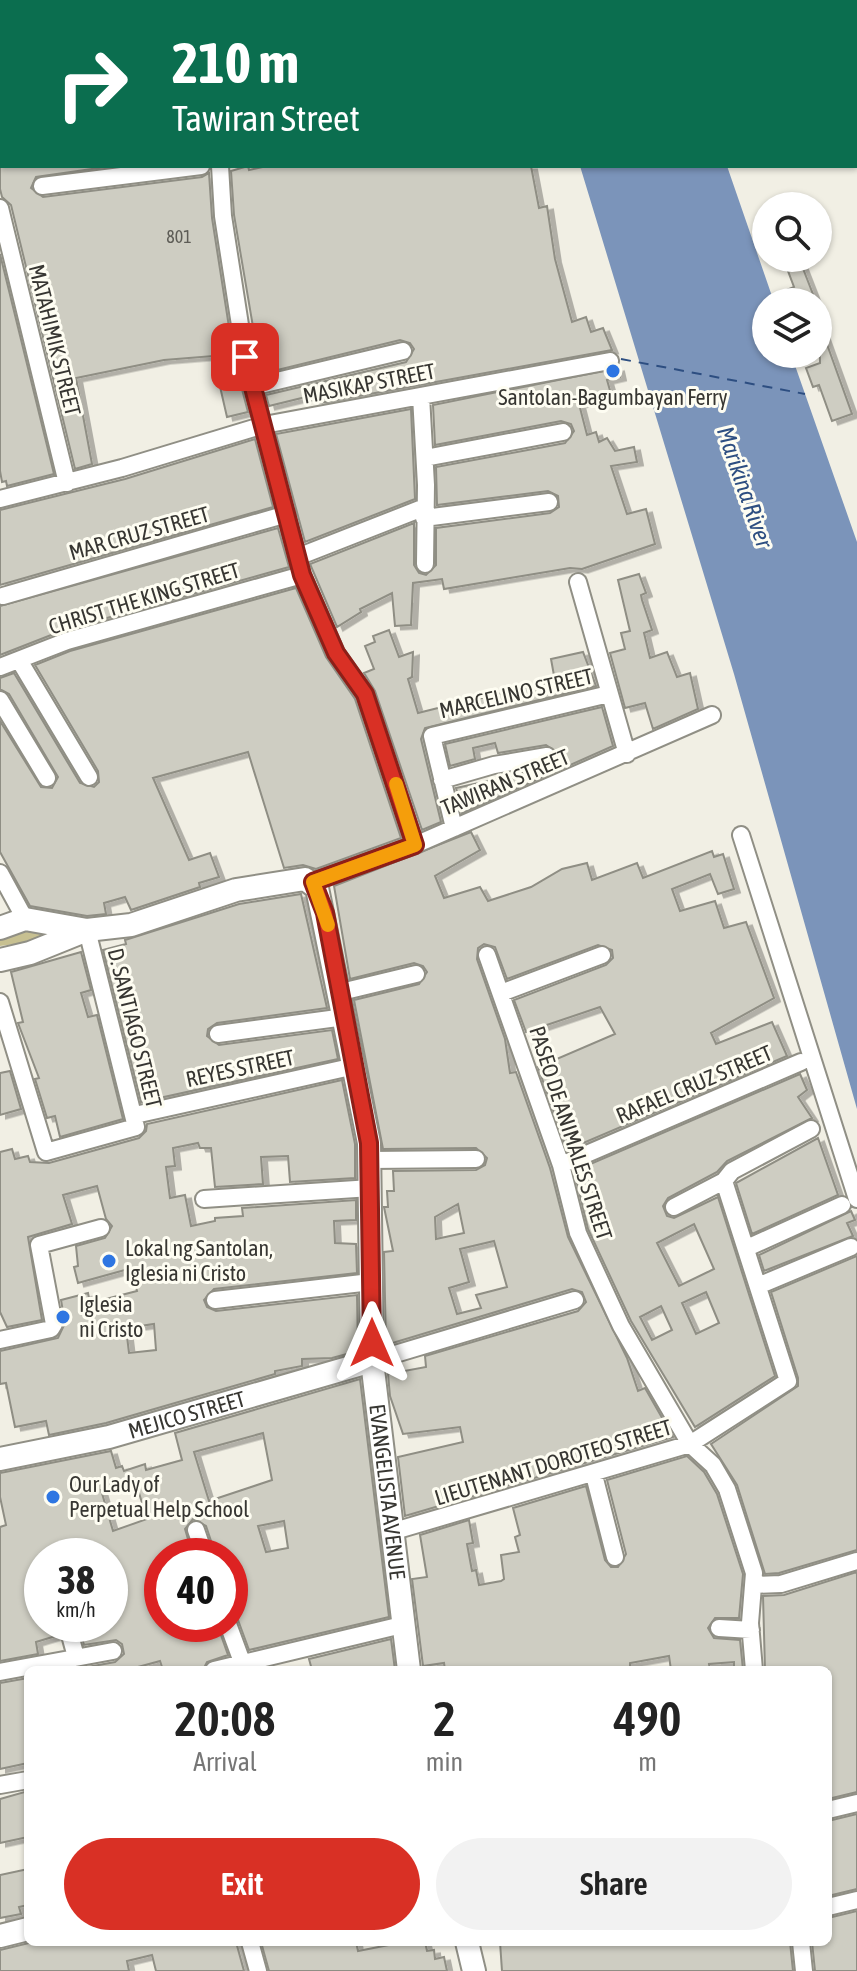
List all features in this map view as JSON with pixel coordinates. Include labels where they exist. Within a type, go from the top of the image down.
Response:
[{"type":"street","points":[[42,186],[185,168]]},
{"type":"street","points":[[220,168],[236,307],[252,387],[300,556],[302,575],[336,653],[365,694],[415,845]]},
{"type":"street","name":"MATAHIMIK STREET","points":[[0,208],[67,483]]},
{"type":"street","points":[[252,387],[403,351]]},
{"type":"street","name":"MASIKAP STREET","points":[[3,498],[67,483],[264,425],[610,361]]},
{"type":"street","points":[[421,396],[425,458],[425,564]]},
{"type":"street","points":[[425,458],[563,432]]},
{"type":"street","points":[[0,480],[3,498]]},
{"type":"street","points":[[300,556],[424,513],[549,502]]},
{"type":"street","name":"MAR CRUZ STREET","points":[[3,596],[287,514]]},
{"type":"street","name":"CHRIST THE KING STREET","points":[[0,667],[67,641],[302,575]]},
{"type":"street","points":[[578,582],[627,754]]},
{"type":"street","points":[[19,660],[89,777]]},
{"type":"street","name":"MARCELINO STREET","points":[[454,828],[432,736],[609,694]]},
{"type":"street","points":[[0,700],[47,778]]},
{"type":"street","name":"TAWIRAN STREET","points":[[313,882],[415,845],[712,715]]},
{"type":"street","points":[[442,780],[494,765],[547,756]]},
{"type":"street","points":[[741,835],[850,1202],[747,1248]]},
{"type":"street","points":[[0,873],[25,919]]},
{"type":"street","points":[[0,928],[25,919],[87,930],[131,925],[248,887],[286,881],[313,882]]},
{"type":"street","name":"EVANGELISTA AVENUE","points":[[313,882],[325,913],[370,1160],[372,1361],[408,1666]]},
{"type":"street","points":[[0,960],[57,944],[87,930]]},
{"type":"street","name":"D. SANTIAGO STREET","points":[[0,1002],[46,1152],[136,1127],[87,930]]},
{"type":"street","name":"PASEO DE ANIMALES STREET","points":[[487,955],[561,1165],[578,1233],[621,1326],[690,1444],[713,1465],[727,1489],[752,1564],[754,1666]]},
{"type":"street","points":[[501,993],[602,955]]},
{"type":"street","points":[[341,992],[416,974]]},
{"type":"street","points":[[218,1034],[345,1017]]},
{"type":"street","name":"RAFAEL CRUZ STREET","points":[[561,1165],[801,1062]]},
{"type":"street","name":"REYES STREET","points":[[135,1115],[355,1066]]},
{"type":"street","points":[[674,1207],[724,1181],[732,1171],[811,1129]]},
{"type":"street","points":[[370,1160],[476,1159]]},
{"type":"street","name":"LIEUTENANT DOROTEO STREET","points":[[391,1532],[594,1475],[690,1444],[788,1381],[760,1285],[724,1181]]},
{"type":"street","points":[[204,1199],[371,1188]]},
{"type":"street","points":[[0,1340],[51,1329],[54,1324],[38,1253],[42,1241],[101,1228]]},
{"type":"street","points":[[760,1285],[851,1247]]},
{"type":"street","points":[[215,1300],[371,1282]]},
{"type":"street","points":[[372,1361],[575,1300]]},
{"type":"street","name":"MEJICO STREET","points":[[0,1459],[109,1437],[372,1361]]},
{"type":"street","points":[[594,1475],[615,1557]]},
{"type":"street","points":[[196,1530],[199,1538]]},
{"type":"street","points":[[753,1585],[781,1584],[857,1561]]},
{"type":"street","points":[[235,1642],[244,1666],[402,1625]]},
{"type":"street","points":[[719,1628],[751,1630]]},
{"type":"street","points":[[72,1642],[76,1657]]},
{"type":"street","points":[[30,1666],[113,1651]]},
{"type":"street","points":[[0,1672],[24,1667]]},
{"type":"street","points":[[0,1785],[24,1781]]},
{"type":"street","points":[[832,1809],[857,1803]]},
{"type":"street","points":[[832,1906],[857,1900]]},
{"type":"street","points":[[0,1936],[24,1930]]},
{"type":"street","points":[[251,1946],[258,1971]]},
{"type":"street","points":[[468,1946],[474,1971]]},
{"type":"street","points":[[801,1946],[804,1971]]},
{"type":"shaded area","points":[[44,927],[59,938],[0,946],[0,937]]},
{"type":"water","name":"Marikina River","points":[[581,168],[728,168],[752,238],[752,272],[764,272],[769,288],[752,288],[752,368],[796,368],[857,542],[857,1109],[734,674]]},
{"type":"building","points":[[0,168],[99,168],[36,177],[31,188],[43,197],[202,177],[209,173],[212,218],[234,359],[248,412],[227,417],[213,356],[164,360],[76,378],[92,464],[75,469],[11,205],[2,197]]},
{"type":"building","points":[[241,168],[531,168],[539,208],[547,206],[555,259],[572,322],[586,317],[591,332],[603,328],[612,350],[320,403],[318,394],[269,406],[266,395],[406,362],[414,349],[410,343],[400,340],[261,374],[234,215],[231,171]]},
{"type":"building","points":[[0,254],[54,474],[7,486],[6,481],[2,482],[0,471]]},
{"type":"building","points":[[788,272],[804,272],[811,288],[792,288],[794,287]]},
{"type":"building","points":[[832,358],[852,414],[832,421],[819,385],[813,387],[806,368],[832,368]]},
{"type":"building","points":[[618,368],[620,377],[607,380],[611,394],[579,404],[587,435],[596,432],[599,442],[607,438],[615,451],[634,447],[637,462],[611,466],[627,514],[646,509],[655,544],[582,569],[570,568],[444,589],[442,579],[413,583],[411,625],[395,626],[392,593],[360,609],[361,612],[337,627],[310,564],[414,523],[414,565],[419,573],[426,575],[436,565],[436,528],[550,513],[559,507],[558,496],[548,491],[437,505],[436,467],[565,443],[574,431],[571,424],[561,421],[435,445],[433,405]]},
{"type":"building","points":[[411,409],[415,499],[305,542],[276,434]]},
{"type":"building","points":[[255,439],[273,507],[0,585],[0,510],[125,479]]},
{"type":"building","points":[[278,528],[289,567],[64,630],[0,655],[0,606]]},
{"type":"building","points":[[639,574],[646,593],[641,595],[642,600],[652,630],[644,633],[650,658],[667,652],[677,677],[690,673],[698,709],[653,729],[645,703],[625,708],[610,653],[625,649],[621,633],[630,631],[618,580]]},
{"type":"building","points":[[296,588],[326,657],[355,699],[401,838],[316,869],[303,865],[284,868],[248,752],[153,778],[189,860],[210,853],[219,877],[199,883],[200,887],[131,910],[125,897],[104,903],[106,914],[87,916],[30,906],[0,852],[0,721],[41,787],[52,788],[58,777],[9,694],[0,689],[0,678],[14,673],[80,783],[94,787],[99,782],[98,771],[35,665],[70,651]]},
{"type":"building","points":[[389,630],[399,657],[413,652],[412,677],[408,679],[418,713],[454,706],[455,711],[479,706],[477,699],[555,681],[551,659],[583,652],[596,686],[425,728],[421,739],[441,822],[422,830],[375,691],[364,673],[374,669],[365,646],[375,642],[373,636]]},
{"type":"building","points":[[602,707],[613,746],[462,813],[456,788],[550,767],[557,761],[558,753],[546,745],[498,753],[495,743],[473,748],[475,759],[450,766],[445,744]]},
{"type":"building","points":[[471,832],[480,850],[435,876],[444,898],[480,887],[488,901],[531,887],[562,869],[587,863],[592,880],[637,863],[643,878],[712,851],[714,857],[723,854],[734,889],[718,894],[710,874],[672,889],[680,911],[715,901],[724,928],[746,922],[774,998],[711,1033],[716,1044],[772,1022],[787,1056],[567,1150],[538,1067],[615,1034],[600,1007],[526,1032],[514,1000],[606,965],[613,958],[612,950],[598,945],[507,979],[495,947],[484,944],[478,948],[477,959],[505,1039],[510,1073],[516,1072],[550,1168],[568,1237],[627,1358],[638,1391],[645,1388],[673,1437],[405,1516],[398,1457],[463,1442],[460,1427],[403,1434],[390,1396],[388,1374],[426,1367],[425,1356],[578,1311],[586,1302],[582,1292],[572,1289],[386,1345],[384,1252],[393,1251],[384,1207],[388,1207],[387,1191],[394,1191],[393,1171],[476,1170],[485,1165],[487,1158],[476,1148],[383,1149],[354,1000],[419,984],[427,972],[423,966],[414,963],[350,979],[334,886]],"holes":[[[458,1204],[464,1233],[436,1239],[435,1217]],[[494,1241],[507,1287],[476,1295],[481,1308],[457,1314],[449,1288],[469,1282],[460,1249]]]},
{"type":"building","points":[[301,894],[327,1008],[217,1023],[208,1029],[207,1036],[219,1045],[332,1030],[338,1059],[141,1102],[103,950],[126,944],[125,940],[239,904]]},
{"type":"building","points":[[81,952],[91,990],[81,993],[88,1017],[97,1015],[123,1119],[60,1137],[55,1116],[47,1118],[35,1079],[39,1078],[18,1023],[23,1022],[11,972]]},
{"type":"building","points":[[10,1071],[21,1109],[0,1115],[0,1073]]},
{"type":"building","points":[[800,1074],[807,1090],[798,1097],[812,1118],[727,1161],[717,1172],[668,1198],[663,1206],[667,1216],[674,1218],[718,1197],[775,1376],[695,1427],[631,1321],[588,1229],[574,1171]],"holes":[[[694,1224],[714,1269],[679,1286],[657,1243]],[[706,1292],[719,1323],[696,1334],[682,1303]],[[661,1306],[672,1330],[652,1340],[640,1317]]]},
{"type":"building","points":[[342,1080],[355,1144],[355,1178],[290,1182],[288,1156],[261,1157],[263,1184],[215,1187],[211,1148],[200,1148],[198,1143],[173,1148],[175,1166],[166,1167],[170,1198],[185,1195],[191,1226],[215,1221],[215,1218],[243,1216],[242,1208],[356,1200],[356,1220],[334,1221],[335,1243],[356,1244],[357,1273],[214,1289],[204,1300],[207,1307],[216,1311],[357,1295],[358,1351],[332,1358],[302,1359],[302,1366],[275,1371],[275,1374],[106,1423],[49,1435],[46,1421],[15,1427],[6,1383],[0,1384],[0,1351],[58,1338],[65,1323],[61,1300],[88,1293],[90,1303],[137,1291],[132,1268],[78,1283],[74,1267],[78,1266],[76,1246],[105,1238],[112,1226],[106,1219],[97,1186],[63,1195],[72,1224],[28,1237],[42,1320],[7,1327],[0,1312],[0,1152],[12,1149],[15,1159],[28,1156],[30,1162],[49,1163],[139,1138],[146,1131],[147,1124]],"holes":[[[154,1324],[156,1350],[129,1353],[126,1328]]]},
{"type":"building","points":[[818,1138],[838,1195],[752,1234],[736,1183]]},
{"type":"building","points":[[851,1211],[855,1220],[847,1223],[853,1236],[764,1271],[759,1255]]},
{"type":"building","points":[[857,1256],[857,1550],[779,1573],[765,1574],[737,1485],[711,1444],[798,1386],[771,1292]]},
{"type":"building","points":[[360,1379],[389,1617],[249,1650],[246,1642],[248,1538],[210,1538],[206,1526],[193,1519],[185,1529],[188,1538],[144,1538],[144,1642],[223,1642],[228,1655],[207,1662],[205,1666],[162,1666],[160,1661],[142,1666],[93,1666],[115,1662],[124,1654],[119,1642],[128,1642],[128,1538],[24,1538],[24,1642],[36,1642],[38,1654],[0,1661],[0,1527],[6,1525],[0,1497],[0,1473],[111,1451],[116,1468],[122,1466],[124,1471],[145,1464],[146,1470],[182,1460],[175,1433]],"holes":[[[263,1433],[272,1480],[209,1501],[194,1452]],[[135,1480],[147,1519],[113,1531],[101,1490]],[[284,1521],[288,1548],[266,1552],[258,1526]]]},
{"type":"building","points":[[687,1456],[704,1472],[717,1494],[743,1574],[739,1618],[715,1618],[708,1628],[714,1638],[740,1640],[743,1666],[734,1666],[734,1662],[709,1666],[670,1666],[669,1656],[630,1663],[630,1666],[444,1666],[444,1663],[423,1666],[412,1579],[427,1577],[420,1535],[469,1520],[473,1543],[467,1544],[472,1571],[476,1570],[479,1585],[501,1581],[504,1579],[501,1555],[519,1552],[515,1537],[520,1535],[513,1508],[586,1486],[605,1560],[611,1567],[618,1567],[626,1554],[607,1480]]},
{"type":"building","points":[[857,1572],[857,1792],[832,1798],[832,1666],[765,1666],[763,1596],[784,1595]]},
{"type":"building","points":[[391,1639],[394,1666],[311,1666],[309,1659]]},
{"type":"building","points":[[24,1679],[24,1764],[0,1769],[0,1683]]},
{"type":"building","points":[[24,1792],[24,1838],[0,1843],[0,1799]]},
{"type":"building","points":[[857,1814],[857,1889],[832,1895],[832,1820]]},
{"type":"building","points":[[24,1870],[24,1906],[19,1907],[21,1914],[0,1918],[0,1875]]},
{"type":"building","points":[[857,1911],[857,1971],[815,1971],[812,1946],[832,1946],[832,1917]]},
{"type":"building","points":[[24,1944],[237,1946],[244,1971],[156,1971],[152,1955],[127,1961],[129,1971],[0,1971],[0,1950]]},
{"type":"building","points":[[262,1946],[357,1946],[358,1951],[384,1946],[426,1946],[427,1951],[434,1950],[435,1959],[444,1957],[447,1971],[269,1971]]},
{"type":"building","points":[[500,1946],[790,1946],[793,1971],[502,1971]]},
{"type":"ferry route","points":[[621,359],[805,394]]},
{"type":"slow traffic","points":[[328,925],[313,882],[415,845],[396,784]]},
{"type":"place","name":"Santolan-Bagumbayan Ferry","points":[[613,371]]},
{"type":"place","name":"Lokal ng Santolan, Iglesia ni Cristo","points":[[109,1261]]},
{"type":"place","name":"Iglesia ni Cristo","points":[[63,1317]]},
{"type":"place","name":"Our Lady of Perpetual Help School","points":[[53,1497]]},
{"type":"route","points":[[245,357],[300,556],[302,575],[336,653],[365,694],[415,845],[313,882],[325,913],[369,1143],[372,1343]]}]
